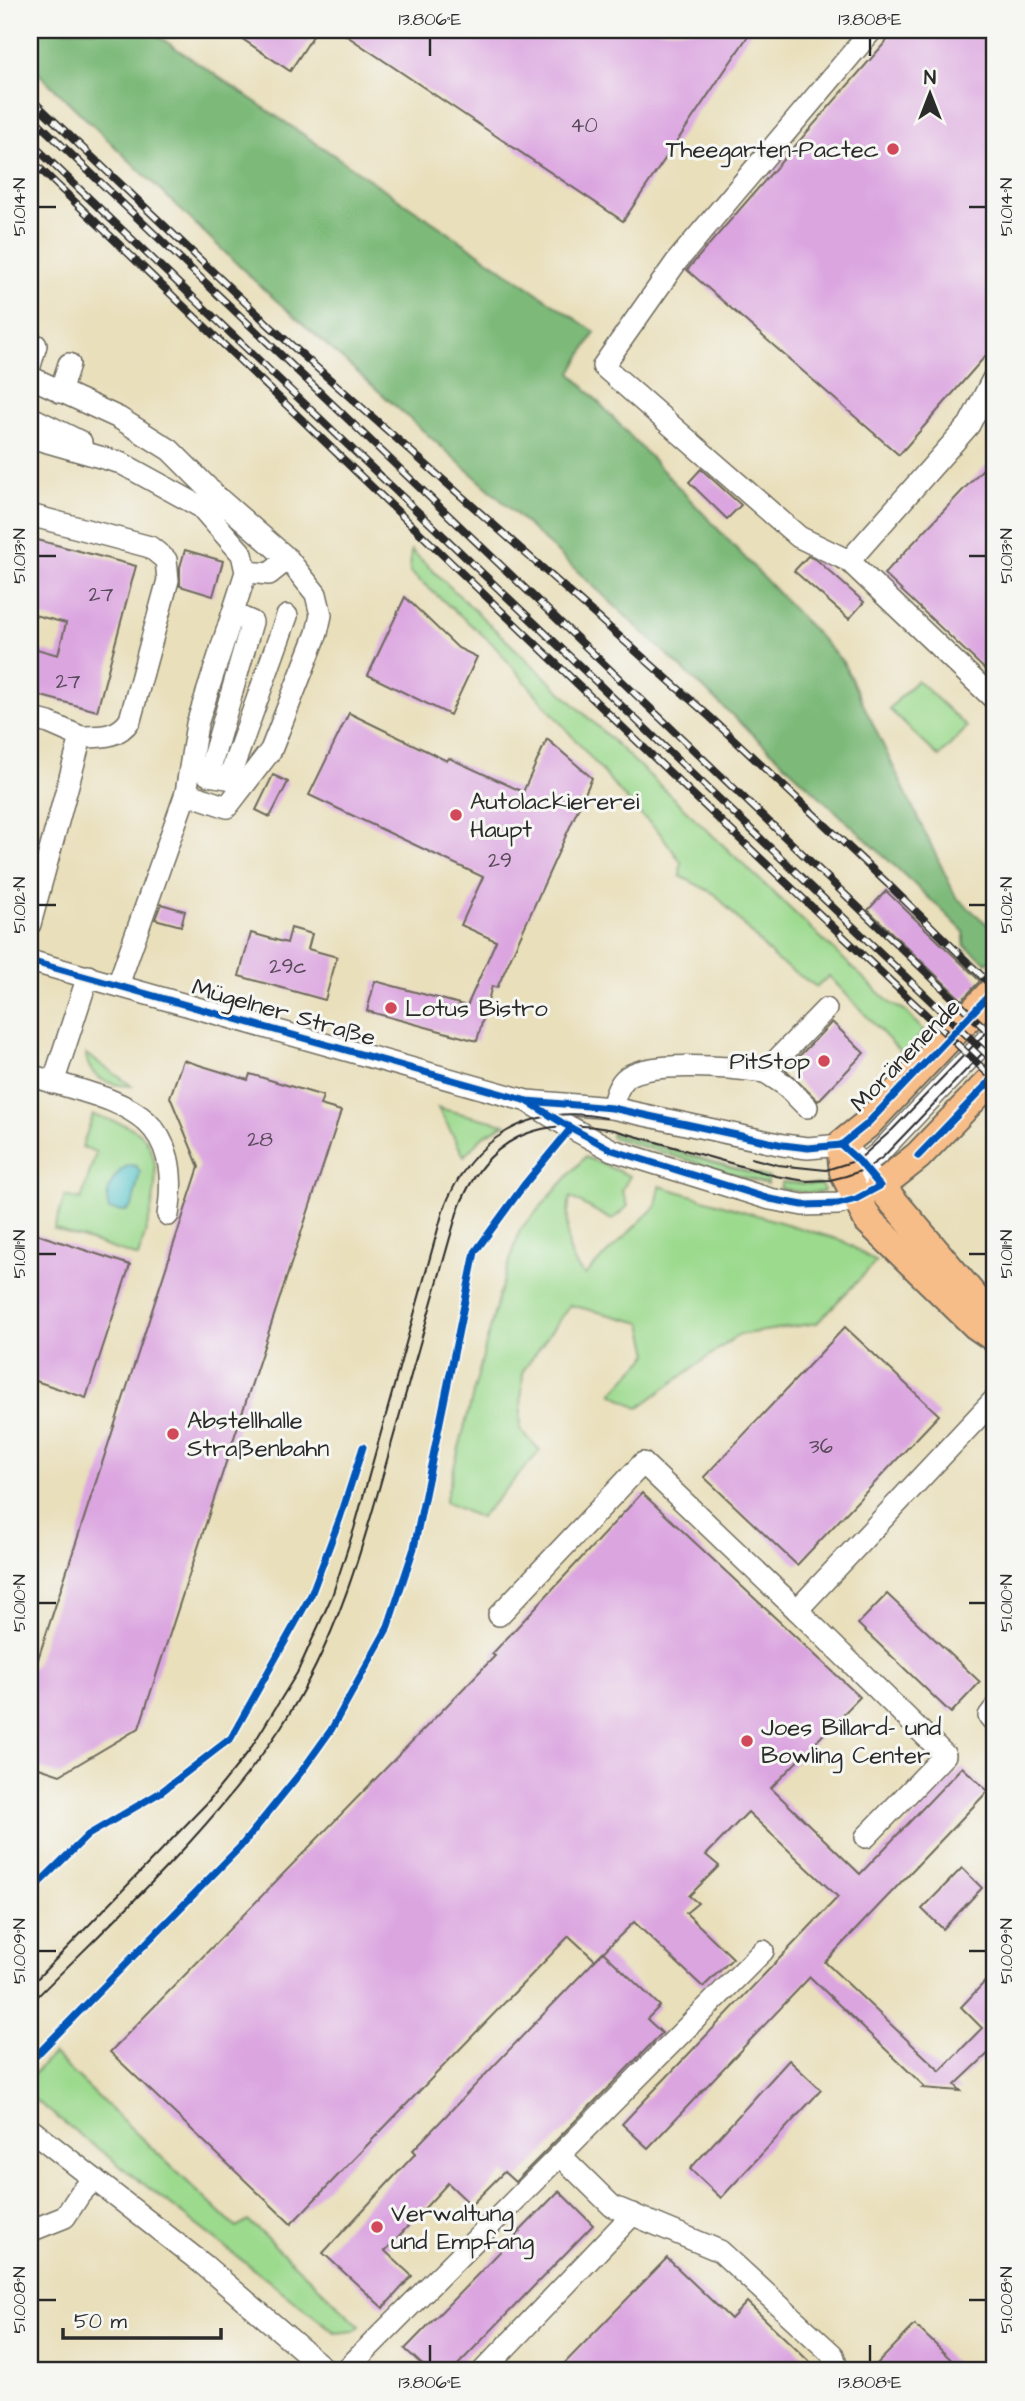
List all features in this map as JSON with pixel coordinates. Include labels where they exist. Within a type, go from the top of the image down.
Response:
[{"type":"main road","name":"Moränenende","points":[[857,1173],[885,1105],[995,989]]},
{"type":"main road","points":[[857,1173],[918,1156],[995,1076]]},
{"type":"main road","points":[[857,1173],[995,1324]]},
{"type":"main road","points":[[857,1173],[868,1220],[976,1325],[995,1338]]},
{"type":"street","points":[[872,30],[677,261],[603,366],[799,537],[849,561],[995,699]]},
{"type":"street","points":[[30,366],[36,345]]},
{"type":"street","points":[[60,392],[69,364]]},
{"type":"street","points":[[849,561],[970,425],[995,375]]},
{"type":"street","points":[[30,377],[119,418],[170,450],[288,559],[316,594],[321,615],[317,633],[271,750],[238,779],[208,775],[252,622],[234,614]]},
{"type":"street","points":[[30,416],[201,507],[244,563],[270,574],[288,559]]},
{"type":"street","points":[[30,438],[121,463]]},
{"type":"street","points":[[152,480],[188,468]]},
{"type":"street","points":[[30,515],[150,547],[166,560],[168,580],[130,720],[124,729],[104,737],[81,737],[39,720]]},
{"type":"street","points":[[118,985],[186,793],[197,724],[234,614],[244,563],[262,536]]},
{"type":"street","points":[[186,793],[227,807],[238,779],[287,616]]},
{"type":"street","points":[[30,924],[81,737]]},
{"type":"street","name":"Mügelner Straße","points":[[30,961],[527,1101],[612,1108],[807,1148],[857,1173],[838,1204],[803,1205],[770,1199],[612,1150],[527,1101]]},
{"type":"street","points":[[53,1083],[88,976]]},
{"type":"street","points":[[765,1072],[827,1009]]},
{"type":"street","points":[[857,1173],[995,1031]]},
{"type":"street","points":[[612,1108],[617,1090],[627,1077],[643,1070],[704,1066],[765,1072],[785,1085],[807,1107]]},
{"type":"street","points":[[30,1075],[124,1105],[138,1112],[148,1122],[157,1133],[168,1161],[171,1187],[168,1215]]},
{"type":"street","points":[[797,1610],[995,1399]]},
{"type":"street","points":[[499,1615],[643,1464],[945,1755],[866,1837]]},
{"type":"street","points":[[995,1708],[989,1716],[995,1723]]},
{"type":"street","points":[[345,2371],[763,1951]]},
{"type":"street","points":[[30,2129],[204,2265],[327,2371]]},
{"type":"street","points":[[559,2155],[612,2206],[719,2252],[833,2355],[838,2371]]},
{"type":"street","points":[[30,2231],[65,2217],[94,2179]]},
{"type":"street","points":[[483,2371],[633,2214]]},
{"type":"green space","points":[[30,30],[149,30],[595,332],[571,373],[843,662],[956,897],[995,931],[995,955],[987,963],[964,945],[964,932],[943,911],[490,490],[260,286],[30,65]]},
{"type":"green space","points":[[411,550],[892,1005],[903,1009],[924,1031],[904,1056],[829,976],[817,987],[776,960],[715,894],[680,876],[681,862],[660,833],[633,807],[492,643],[410,572]]},
{"type":"green space","points":[[917,680],[967,727],[939,757],[889,709]]},
{"type":"green space","points":[[86,1054],[132,1086],[116,1085],[96,1075],[91,1070]]},
{"type":"green space","points":[[438,1108],[505,1124],[483,1136],[464,1156]]},
{"type":"green space","points":[[93,1115],[132,1128],[143,1136],[151,1148],[155,1163],[154,1196],[138,1257],[54,1229],[65,1196],[81,1200],[96,1152],[82,1147]]},
{"type":"green space","points":[[612,1133],[769,1178],[767,1184],[611,1137]]},
{"type":"green space","points":[[585,1157],[630,1176],[622,1190],[628,1206],[612,1220],[570,1197],[568,1239],[573,1259],[585,1275],[656,1206],[660,1186],[843,1241],[876,1262],[817,1323],[738,1335],[638,1408],[612,1393],[649,1354],[642,1323],[570,1305],[523,1371],[520,1429],[540,1451],[480,1518],[445,1502],[498,1298],[520,1230]]},
{"type":"green space","points":[[782,1182],[821,1185],[824,1190],[812,1193],[780,1188]]},
{"type":"green space","points":[[53,2054],[236,2228],[249,2221],[360,2326],[354,2331],[336,2333],[30,2096],[30,2078]]},
{"type":"water","points":[[130,1165],[136,1166],[140,1172],[132,1206],[126,1211],[109,1210],[111,1184],[119,1172]]},
{"type":"building","points":[[229,30],[317,30],[290,71]]},
{"type":"building","points":[[338,30],[752,30],[623,221]]},
{"type":"building","name":"Theegarten-Pactec","points":[[896,30],[995,30],[995,345],[899,455],[687,270]]},
{"type":"building","points":[[995,456],[995,679],[884,574]]},
{"type":"building","points":[[701,469],[741,505],[727,519],[689,482]]},
{"type":"building","points":[[30,538],[136,566],[97,711],[30,693],[30,647],[58,655],[66,623],[30,614]]},
{"type":"building","points":[[185,550],[223,561],[213,596],[180,586],[180,567]]},
{"type":"building","points":[[808,556],[817,560],[864,602],[849,619],[794,571]]},
{"type":"building","points":[[405,597],[458,648],[477,657],[450,715],[368,675]]},
{"type":"building","points":[[349,713],[447,761],[449,758],[523,792],[547,739],[592,778],[497,988],[492,986],[477,1041],[367,1011],[375,981],[467,1006],[496,941],[461,925],[483,877],[309,795]]},
{"type":"building","points":[[273,775],[288,782],[270,817],[256,810]]},
{"type":"building","points":[[886,891],[980,981],[962,1000],[868,910]]},
{"type":"building","points":[[161,904],[185,911],[181,926],[155,919]]},
{"type":"building","points":[[291,928],[312,934],[308,949],[337,957],[325,1000],[239,976],[251,933],[287,943]]},
{"type":"building","name":"PitStop","points":[[832,1022],[864,1053],[818,1101],[786,1070]]},
{"type":"building","name":"Abstellhalle Straßenbahn","points":[[183,1060],[248,1080],[250,1074],[323,1096],[320,1105],[341,1111],[139,1728],[60,1775],[30,1765],[30,1669],[36,1665],[199,1167],[170,1097]]},
{"type":"building","points":[[30,1232],[130,1265],[86,1398],[30,1379]]},
{"type":"building","points":[[845,1327],[939,1415],[797,1565],[704,1477]]},
{"type":"building","points":[[642,1493],[860,1697],[771,1788],[860,1874],[962,1767],[988,1791],[825,1962],[940,2071],[982,2028],[961,2007],[995,1971],[995,2047],[955,2085],[961,2091],[922,2088],[924,2086],[810,1977],[648,2148],[622,2124],[838,1897],[748,1812],[706,1855],[719,1866],[689,1896],[698,1903],[686,1913],[733,1958],[703,1987],[634,1922],[595,1960],[569,1936],[291,2224],[110,2052],[495,1656],[492,1654]]},
{"type":"building","points":[[887,1594],[980,1682],[951,1713],[858,1624]]},
{"type":"building","points":[[962,1868],[982,1888],[943,1929],[922,1909]]},
{"type":"building","points":[[603,1952],[660,2006],[647,2019],[662,2033],[515,2182],[504,2172],[471,2205],[448,2183],[385,2251],[412,2276],[383,2308],[323,2253],[416,2153],[413,2150]]},
{"type":"building","points":[[789,2060],[821,2090],[721,2198],[690,2169]]},
{"type":"building","points":[[559,2191],[593,2225],[452,2371],[429,2371],[405,2349]]},
{"type":"building","points":[[667,2258],[731,2319],[747,2302],[819,2371],[557,2371]]},
{"type":"building","points":[[915,2325],[963,2371],[870,2371]]},
{"type":"tram line","points":[[751,1158],[778,1165],[826,1170],[858,1160],[892,1130],[995,1023]]},
{"type":"tram line","points":[[30,2004],[195,1837],[254,1765],[301,1694],[319,1660],[348,1589],[457,1213],[468,1187],[482,1166],[517,1138],[538,1130],[561,1126],[587,1126],[614,1130],[776,1176],[806,1181],[830,1180],[866,1169],[883,1157],[995,1040]]},
{"type":"tram line","points":[[30,1986],[206,1804],[249,1751],[297,1673],[332,1596],[354,1529],[443,1211],[469,1164],[486,1146],[528,1121],[578,1114],[606,1118]]},
{"type":"railway","points":[[30,98],[271,327],[710,717],[995,989]]},
{"type":"railway","points":[[30,115],[995,1038]]},
{"type":"railway","points":[[30,142],[995,1062]]},
{"type":"railway","points":[[30,159],[687,789],[995,1080]]},
{"type":"cycle path","points":[[30,961],[527,1101],[612,1108],[783,1145],[808,1148],[841,1145],[880,1186],[856,1199],[838,1204],[803,1205],[770,1199],[612,1150],[527,1101]]},
{"type":"cycle path","points":[[841,1145],[866,1125],[995,989]]},
{"type":"cycle path","points":[[918,1156],[995,1076]]},
{"type":"cycle path","points":[[30,2062],[241,1846],[331,1730],[387,1629],[414,1548],[475,1252],[524,1185],[571,1128]]},
{"type":"cycle path","points":[[30,1896],[41,1881],[88,1835],[161,1792],[231,1738],[311,1595],[363,1447]]},
{"type":"place","name":"Theegarten-Pactec","points":[[893,149]]},
{"type":"place","name":"Autolackiererei Haupt","points":[[456,815]]},
{"type":"place","name":"Lotus Bistro","points":[[391,1008]]},
{"type":"place","name":"PitStop","points":[[824,1061]]},
{"type":"place","name":"Abstellhalle Straßenbahn","points":[[173,1434]]},
{"type":"place","name":"Joes Billard- und Bowling Center","points":[[747,1741]]},
{"type":"place","name":"Verwaltung und Empfang","points":[[377,2227]]}]
